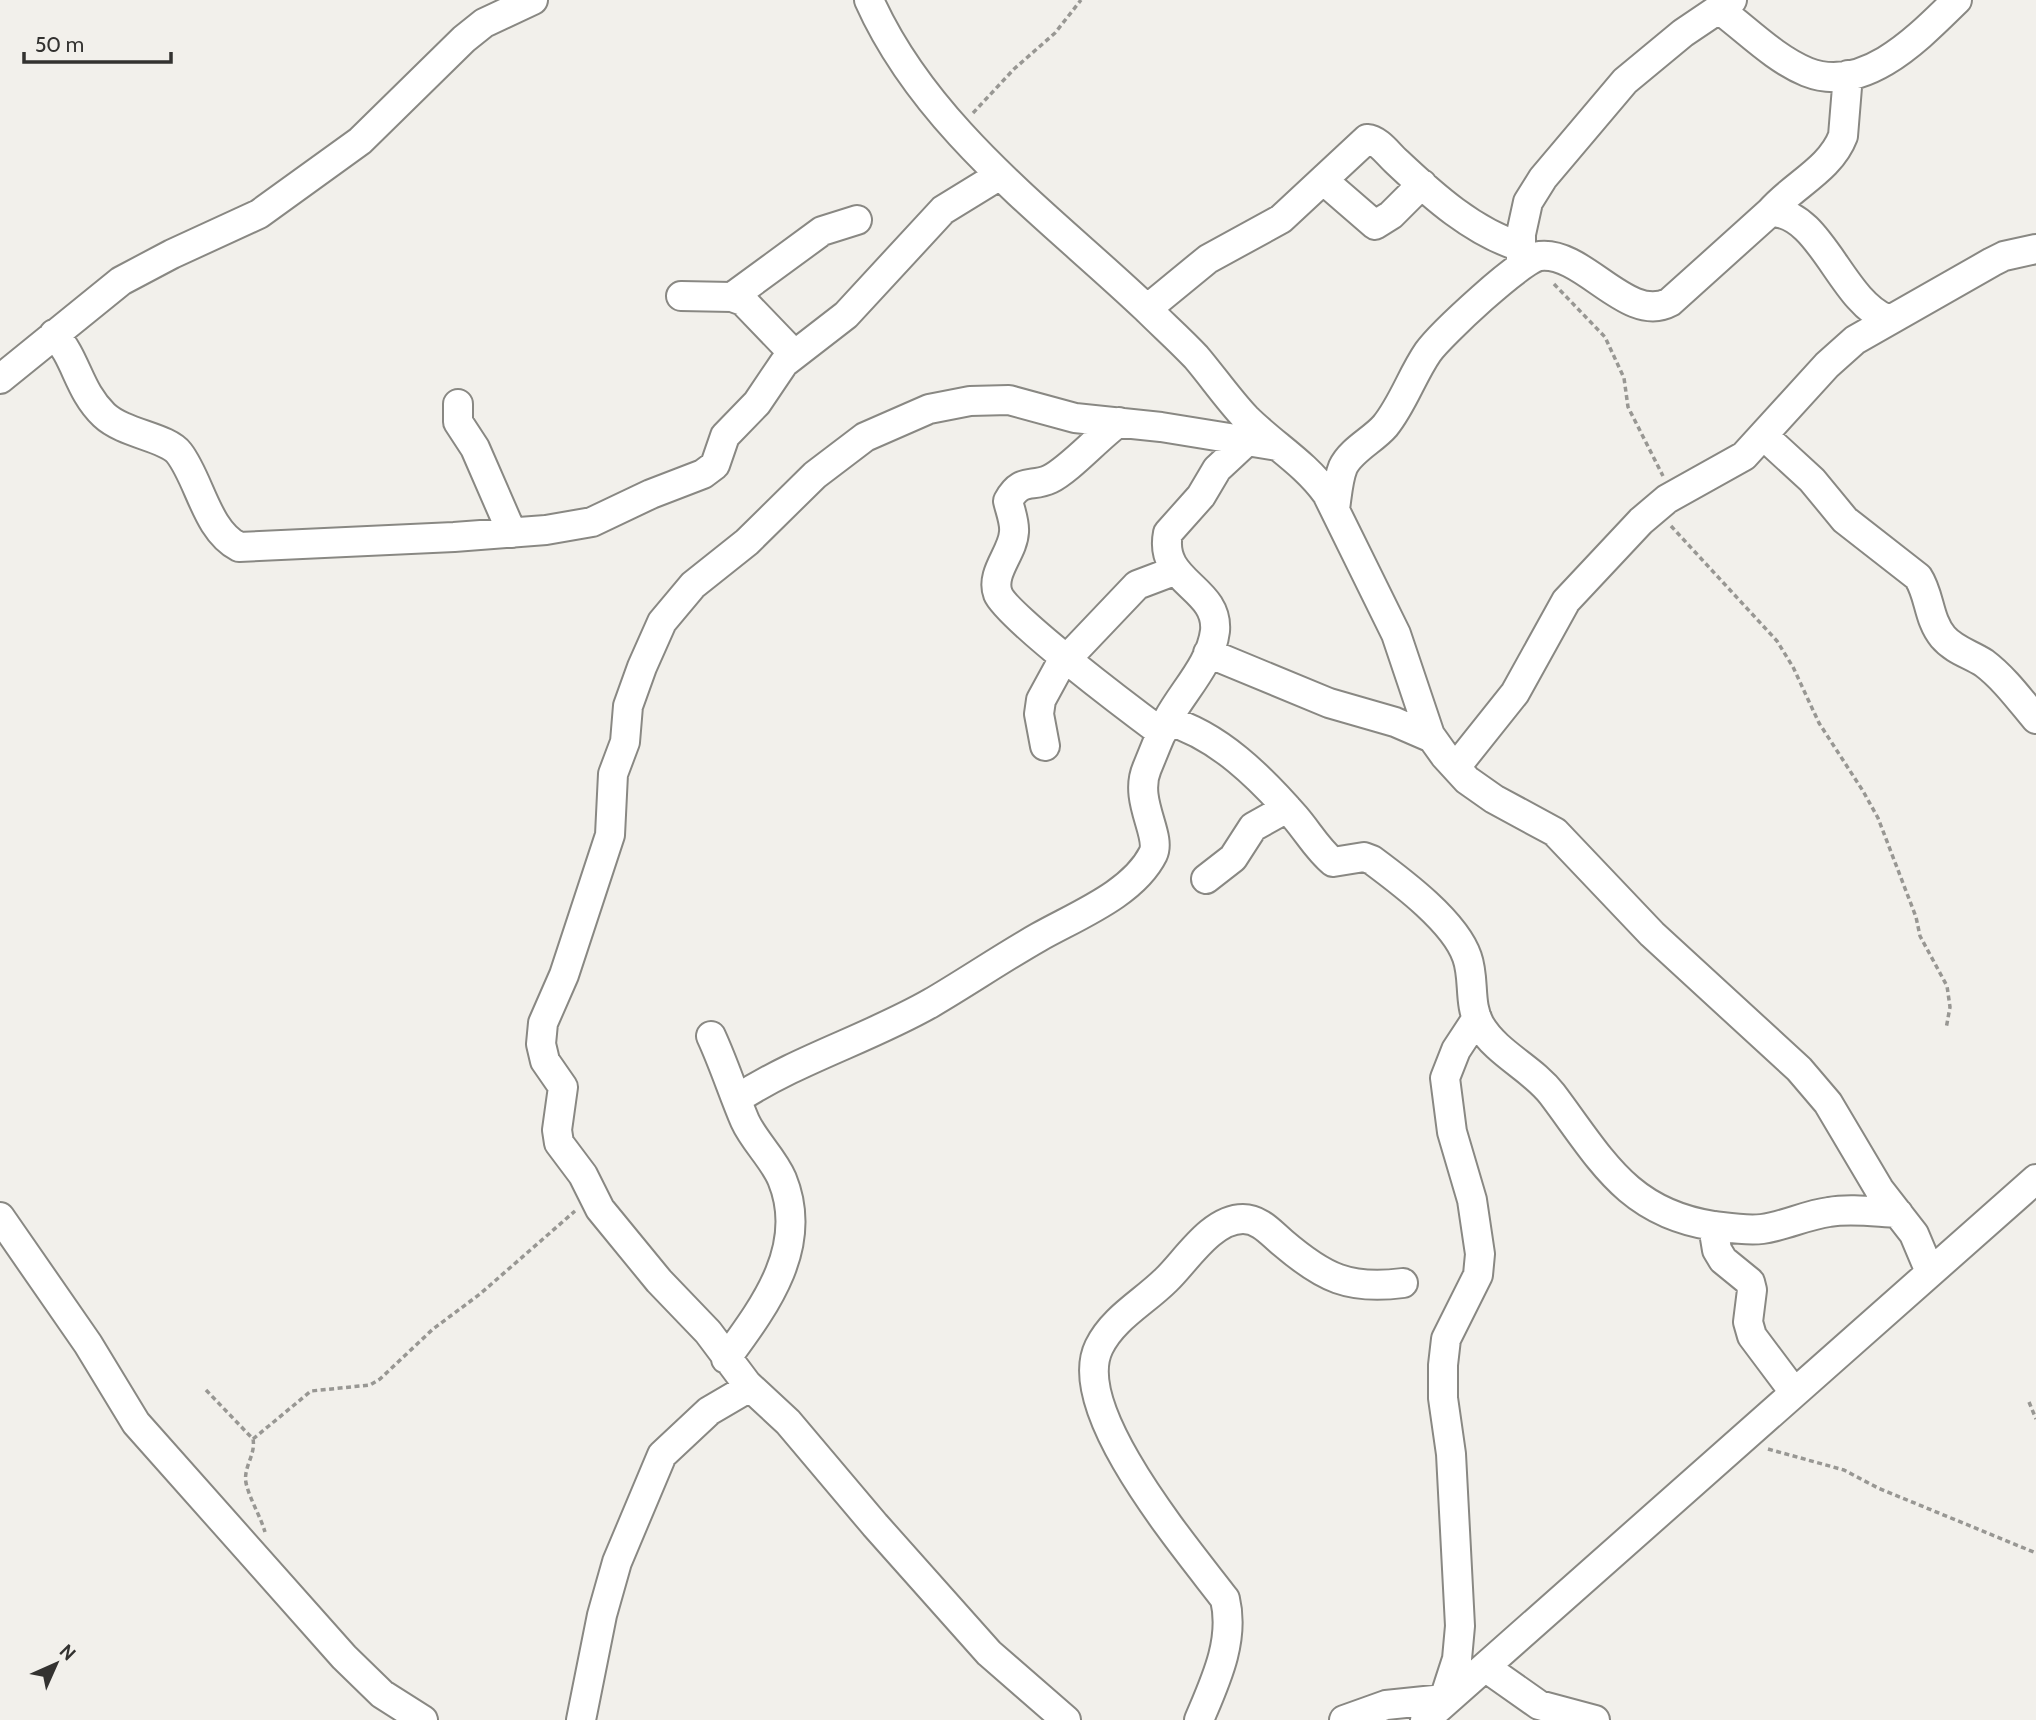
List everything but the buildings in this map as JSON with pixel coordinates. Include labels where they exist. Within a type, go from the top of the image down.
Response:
[{"type":"street","points":[[0,379],[121,281],[172,254],[260,214],[359,141],[484,23],[533,0]]},
{"type":"street","points":[[869,0],[891,42],[927,94],[1000,175],[1147,309],[1196,358],[1233,405],[1261,434],[1284,449],[1313,474],[1335,509],[1396,634],[1432,738],[1455,767],[1494,799],[1555,832],[1653,934],[1798,1069],[1828,1103],[1914,1234],[1930,1272]]},
{"type":"street","points":[[1335,509],[1343,467],[1355,452],[1385,425],[1428,352],[1441,336],[1525,257],[1528,202],[1543,178],[1594,115],[1654,56],[1726,5],[1769,48],[1808,73],[1822,76],[1849,75],[1881,65],[1958,0]]},
{"type":"street","points":[[1147,309],[1208,259],[1281,219],[1362,142],[1372,139],[1422,184],[1482,230],[1525,257],[1546,256],[1568,262],[1630,300],[1656,308],[1670,302],[1770,212],[1791,189],[1833,156],[1843,136],[1849,75]]},
{"type":"street","points":[[54,334],[66,348],[86,396],[107,418],[134,433],[171,445],[178,453],[212,517],[226,537],[239,547],[512,533],[592,522],[710,470],[719,457],[725,436],[757,403],[793,354],[846,315],[943,210],[1000,175]]},
{"type":"street","points":[[1324,180],[1375,225],[1391,215],[1422,184]]},
{"type":"street","points":[[1770,212],[1787,214],[1808,229],[1866,307],[1887,319]]},
{"type":"street","points":[[732,297],[822,231],[857,220]]},
{"type":"street","points":[[1455,767],[1515,693],[1566,601],[1617,545],[1666,501],[1744,456],[1827,365],[1855,340],[1887,319],[2004,256],[2036,249]]},
{"type":"street","points":[[681,296],[732,297],[754,310],[793,354]]},
{"type":"street","points":[[1066,1720],[989,1653],[874,1525],[788,1422],[750,1387],[708,1332],[639,1257],[590,1194],[583,1175],[559,1143],[557,1130],[563,1087],[545,1061],[541,1044],[543,1023],[564,975],[610,835],[613,774],[625,742],[628,706],[662,622],[693,585],[747,542],[815,475],[865,437],[929,410],[956,404],[1009,400],[1074,418],[1119,422],[1284,449],[1355,452]]},
{"type":"street","points":[[458,404],[458,422],[475,448],[512,533]]},
{"type":"street","points":[[1119,422],[1054,477],[1023,484],[1007,501],[1014,535],[999,574],[998,595],[1067,658],[1165,727],[1193,729],[1220,746],[1287,808],[1333,862],[1364,857],[1372,860],[1446,921],[1468,959],[1477,1018],[1485,1032],[1512,1060],[1544,1084],[1616,1178],[1633,1195],[1683,1221],[1713,1226],[1762,1229],[1829,1211],[1898,1213]]},
{"type":"street","points":[[1764,436],[1812,480],[1845,520],[1918,577],[1925,587],[1929,609],[1942,636],[1954,648],[1982,662],[1999,676],[2036,719]]},
{"type":"street","points":[[737,1099],[798,1064],[830,1052],[931,1003],[1110,897],[1133,878],[1155,851],[1154,837],[1142,795],[1144,774],[1165,727],[1208,653],[1215,629],[1214,615],[1202,597],[1174,570],[1167,558],[1168,533],[1201,496],[1216,468],[1247,442]]},
{"type":"street","points":[[1045,746],[1039,714],[1041,701],[1052,677],[1137,585],[1174,570]]},
{"type":"street","points":[[1208,653],[1329,703],[1395,722],[1432,738]]},
{"type":"street","points":[[1206,879],[1233,858],[1253,827],[1287,808]]},
{"type":"street","points":[[1452,1694],[1460,1626],[1452,1465],[1443,1398],[1443,1364],[1446,1339],[1478,1275],[1479,1254],[1472,1200],[1452,1132],[1445,1078],[1456,1050],[1477,1018]]},
{"type":"street","points":[[711,1036],[746,1123],[782,1179],[789,1207],[789,1238],[785,1262],[776,1286],[726,1359]]},
{"type":"street","points":[[1425,1720],[2036,1179]]},
{"type":"street","points":[[0,1217],[88,1344],[136,1423],[344,1657],[382,1694],[423,1720]]},
{"type":"street","points":[[1199,1720],[1225,1650],[1230,1616],[1225,1599],[1144,1491],[1117,1446],[1093,1380],[1094,1362],[1099,1346],[1112,1329],[1157,1290],[1207,1237],[1228,1223],[1241,1219],[1261,1224],[1336,1280],[1360,1286],[1403,1283]]},
{"type":"street","points":[[1713,1226],[1717,1250],[1723,1260],[1750,1282],[1752,1290],[1748,1322],[1752,1336],[1794,1392]]},
{"type":"street","points":[[581,1720],[602,1615],[617,1562],[662,1455],[709,1411],[750,1387]]},
{"type":"street","points":[[1485,1667],[1539,1705],[1595,1720]]},
{"type":"street","points":[[1345,1720],[1386,1705],[1452,1694]]},
{"type":"path","points":[[959,131],[987,96],[1055,33],[1081,0]]},
{"type":"path","points":[[1525,257],[1605,337],[1625,378],[1628,407],[1666,501],[1777,641],[1793,667],[1819,723],[1878,818],[1916,917],[1920,936],[1947,986],[1950,1006],[1946,1029]]},
{"type":"path","points":[[253,1439],[311,1391],[370,1385],[380,1379],[433,1329],[480,1294],[590,1194]]},
{"type":"path","points":[[206,1390],[253,1439],[253,1451],[246,1469],[246,1483],[266,1538]]},
{"type":"path","points":[[2029,1402],[2036,1419]]},
{"type":"path","points":[[1738,1442],[1801,1456],[1844,1470],[1878,1488],[2036,1553]]}]
